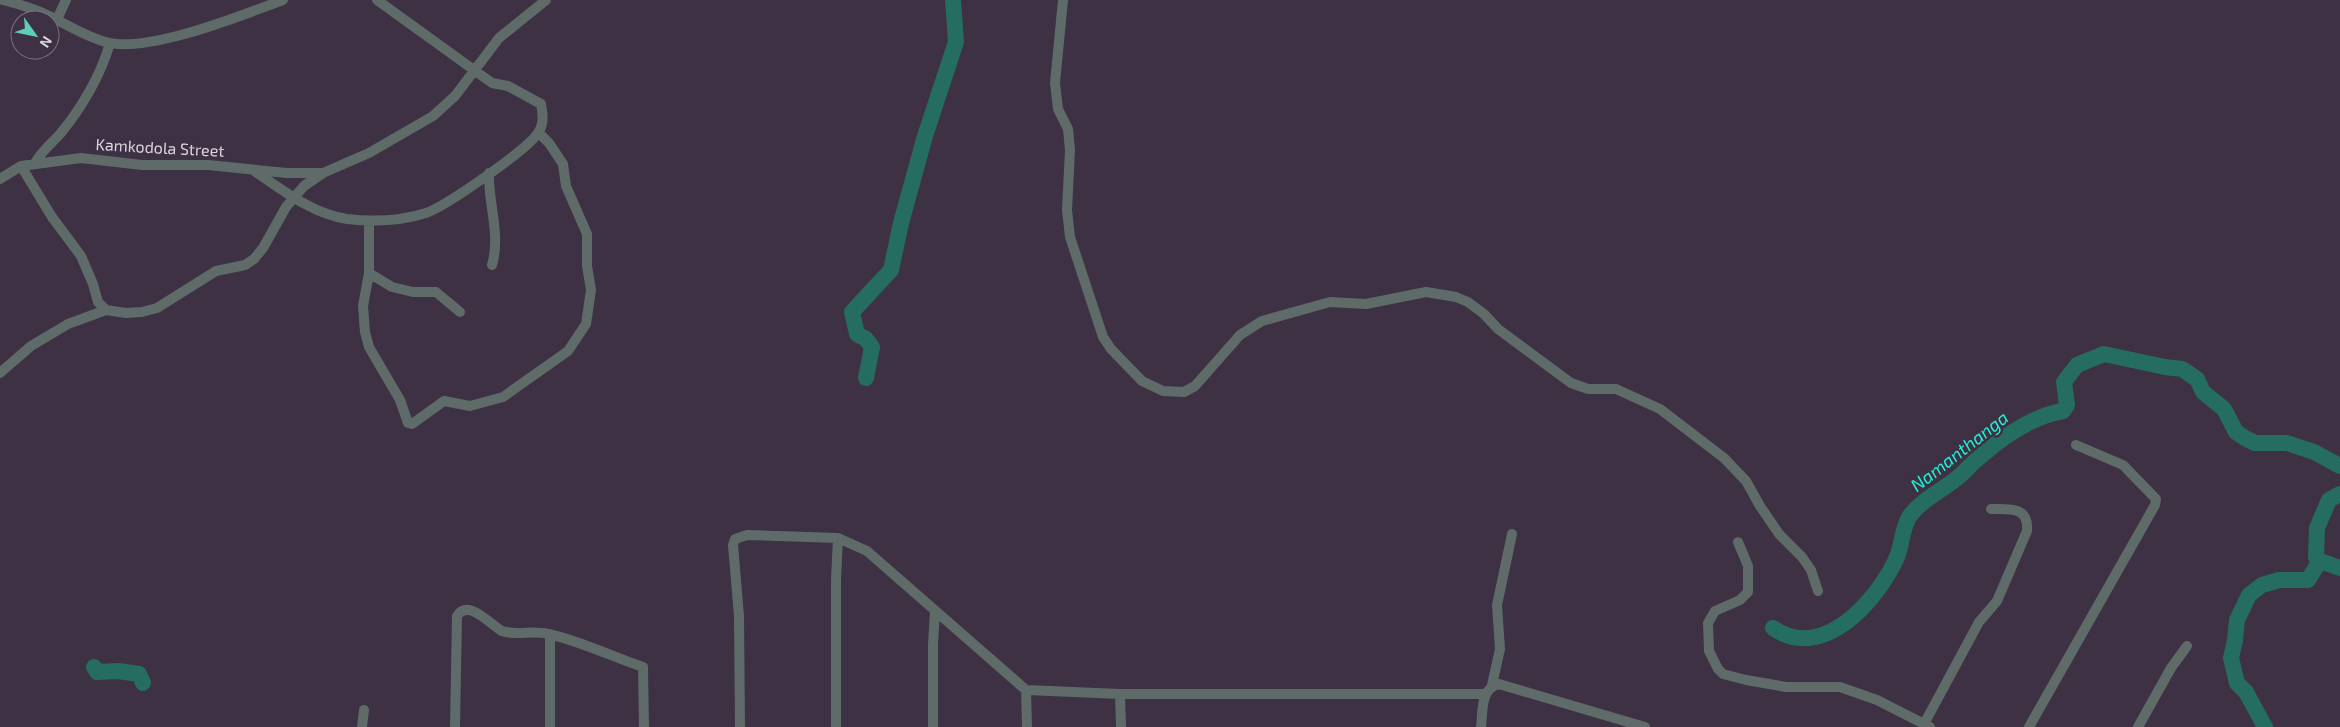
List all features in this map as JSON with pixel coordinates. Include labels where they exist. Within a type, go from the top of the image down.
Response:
[{"type":"street","points":[[3,0],[21,2],[38,10]]},
{"type":"street","points":[[60,13],[66,0]]},
{"type":"street","points":[[60,20],[110,43],[135,45],[160,40],[283,0]]},
{"type":"street","points":[[253,170],[294,197],[326,214],[369,221],[399,219],[428,212],[458,195],[526,146],[539,133],[542,120],[541,104],[508,86],[492,83],[475,68],[378,0]]},
{"type":"street","points":[[0,373],[31,346],[68,324],[106,310],[126,313],[149,310],[167,302],[216,271],[245,266],[263,248],[294,197],[323,173],[369,153],[433,116],[454,96],[510,27],[546,0]]},
{"type":"street","points":[[1063,0],[1056,83],[1058,109],[1068,129],[1070,150],[1067,210],[1070,237],[1103,337],[1111,349],[1142,380],[1154,388],[1184,392],[1195,386],[1240,334],[1262,321],[1330,302],[1366,304],[1426,292],[1456,297],[1468,302],[1484,314],[1498,329],[1571,383],[1588,390],[1600,388],[1616,389],[1660,409],[1724,458],[1746,480],[1760,506],[1779,534],[1802,557],[1811,570],[1818,591]]},
{"type":"street","points":[[34,163],[61,133],[93,85],[104,63],[110,43]]},
{"type":"street","points":[[369,221],[369,273],[362,306],[369,347],[390,379],[400,400],[406,422],[410,424],[444,401],[470,406],[503,397],[568,351],[586,324],[591,290],[587,266],[587,234],[566,186],[563,164],[550,143],[539,133]]},
{"type":"street","name":"Kamkodola Street","points":[[0,179],[21,166],[81,158],[142,165],[238,166],[253,170],[300,174],[323,173]]},
{"type":"street","points":[[21,166],[52,217],[81,256],[93,284],[98,302],[106,310]]},
{"type":"street","points":[[489,173],[488,194],[495,228],[492,265]]},
{"type":"street","points":[[369,273],[392,287],[413,292],[436,292],[460,312]]},
{"type":"street","points":[[2029,727],[2155,505],[2156,499],[2123,464],[2076,445]]},
{"type":"street","points":[[1738,542],[1748,566],[1748,592],[1740,600],[1716,611],[1708,623],[1709,651],[1718,669],[1723,674],[1786,687],[1830,686],[1847,689],[1877,700],[1927,726],[1979,622],[1997,601],[2027,531],[2028,522],[2024,515],[2015,509],[1991,509]]},
{"type":"street","points":[[1481,727],[1485,694],[1492,685],[1500,649],[1497,605],[1512,534]]},
{"type":"street","points":[[740,727],[739,616],[733,545],[736,540],[747,535],[838,538],[867,551],[1026,690],[1120,694],[1485,694]]},
{"type":"street","points":[[836,727],[838,538]]},
{"type":"street","points":[[455,727],[457,616],[459,613],[472,610],[496,627],[509,632],[529,631],[550,634],[643,667],[644,727]]},
{"type":"street","points":[[933,727],[932,644],[935,611]]},
{"type":"street","points":[[550,634],[550,727]]},
{"type":"street","points":[[2138,727],[2166,676],[2187,646]]},
{"type":"street","points":[[1492,685],[1499,684],[1645,727]]},
{"type":"street","points":[[1026,690],[1027,727]]},
{"type":"street","points":[[1120,694],[1121,727]]},
{"type":"street","points":[[362,727],[364,710]]},
{"type":"waterway","points":[[866,378],[872,347],[866,339],[857,334],[852,312],[891,270],[901,223],[925,136],[956,42],[953,0]]},
{"type":"waterway","name":"Namanthanga","points":[[1773,628],[1792,637],[1811,638],[1829,632],[1847,622],[1863,608],[1888,574],[1899,552],[1903,532],[1909,517],[1914,511],[1956,479],[2009,434],[2041,417],[2063,411],[2067,405],[2064,382],[2077,365],[2104,354],[2182,369],[2197,379],[2203,392],[2224,409],[2236,432],[2245,438],[2255,443],[2287,443],[2314,452],[2340,466]]},
{"type":"waterway","points":[[2340,494],[2329,500],[2317,528],[2316,557],[2320,561],[2340,568]]},
{"type":"waterway","points":[[2265,727],[2246,692],[2237,683],[2231,658],[2237,620],[2249,595],[2262,585],[2279,580],[2308,580],[2320,561]]},
{"type":"waterway","points":[[94,667],[97,672],[118,671],[139,674],[143,683]]}]
